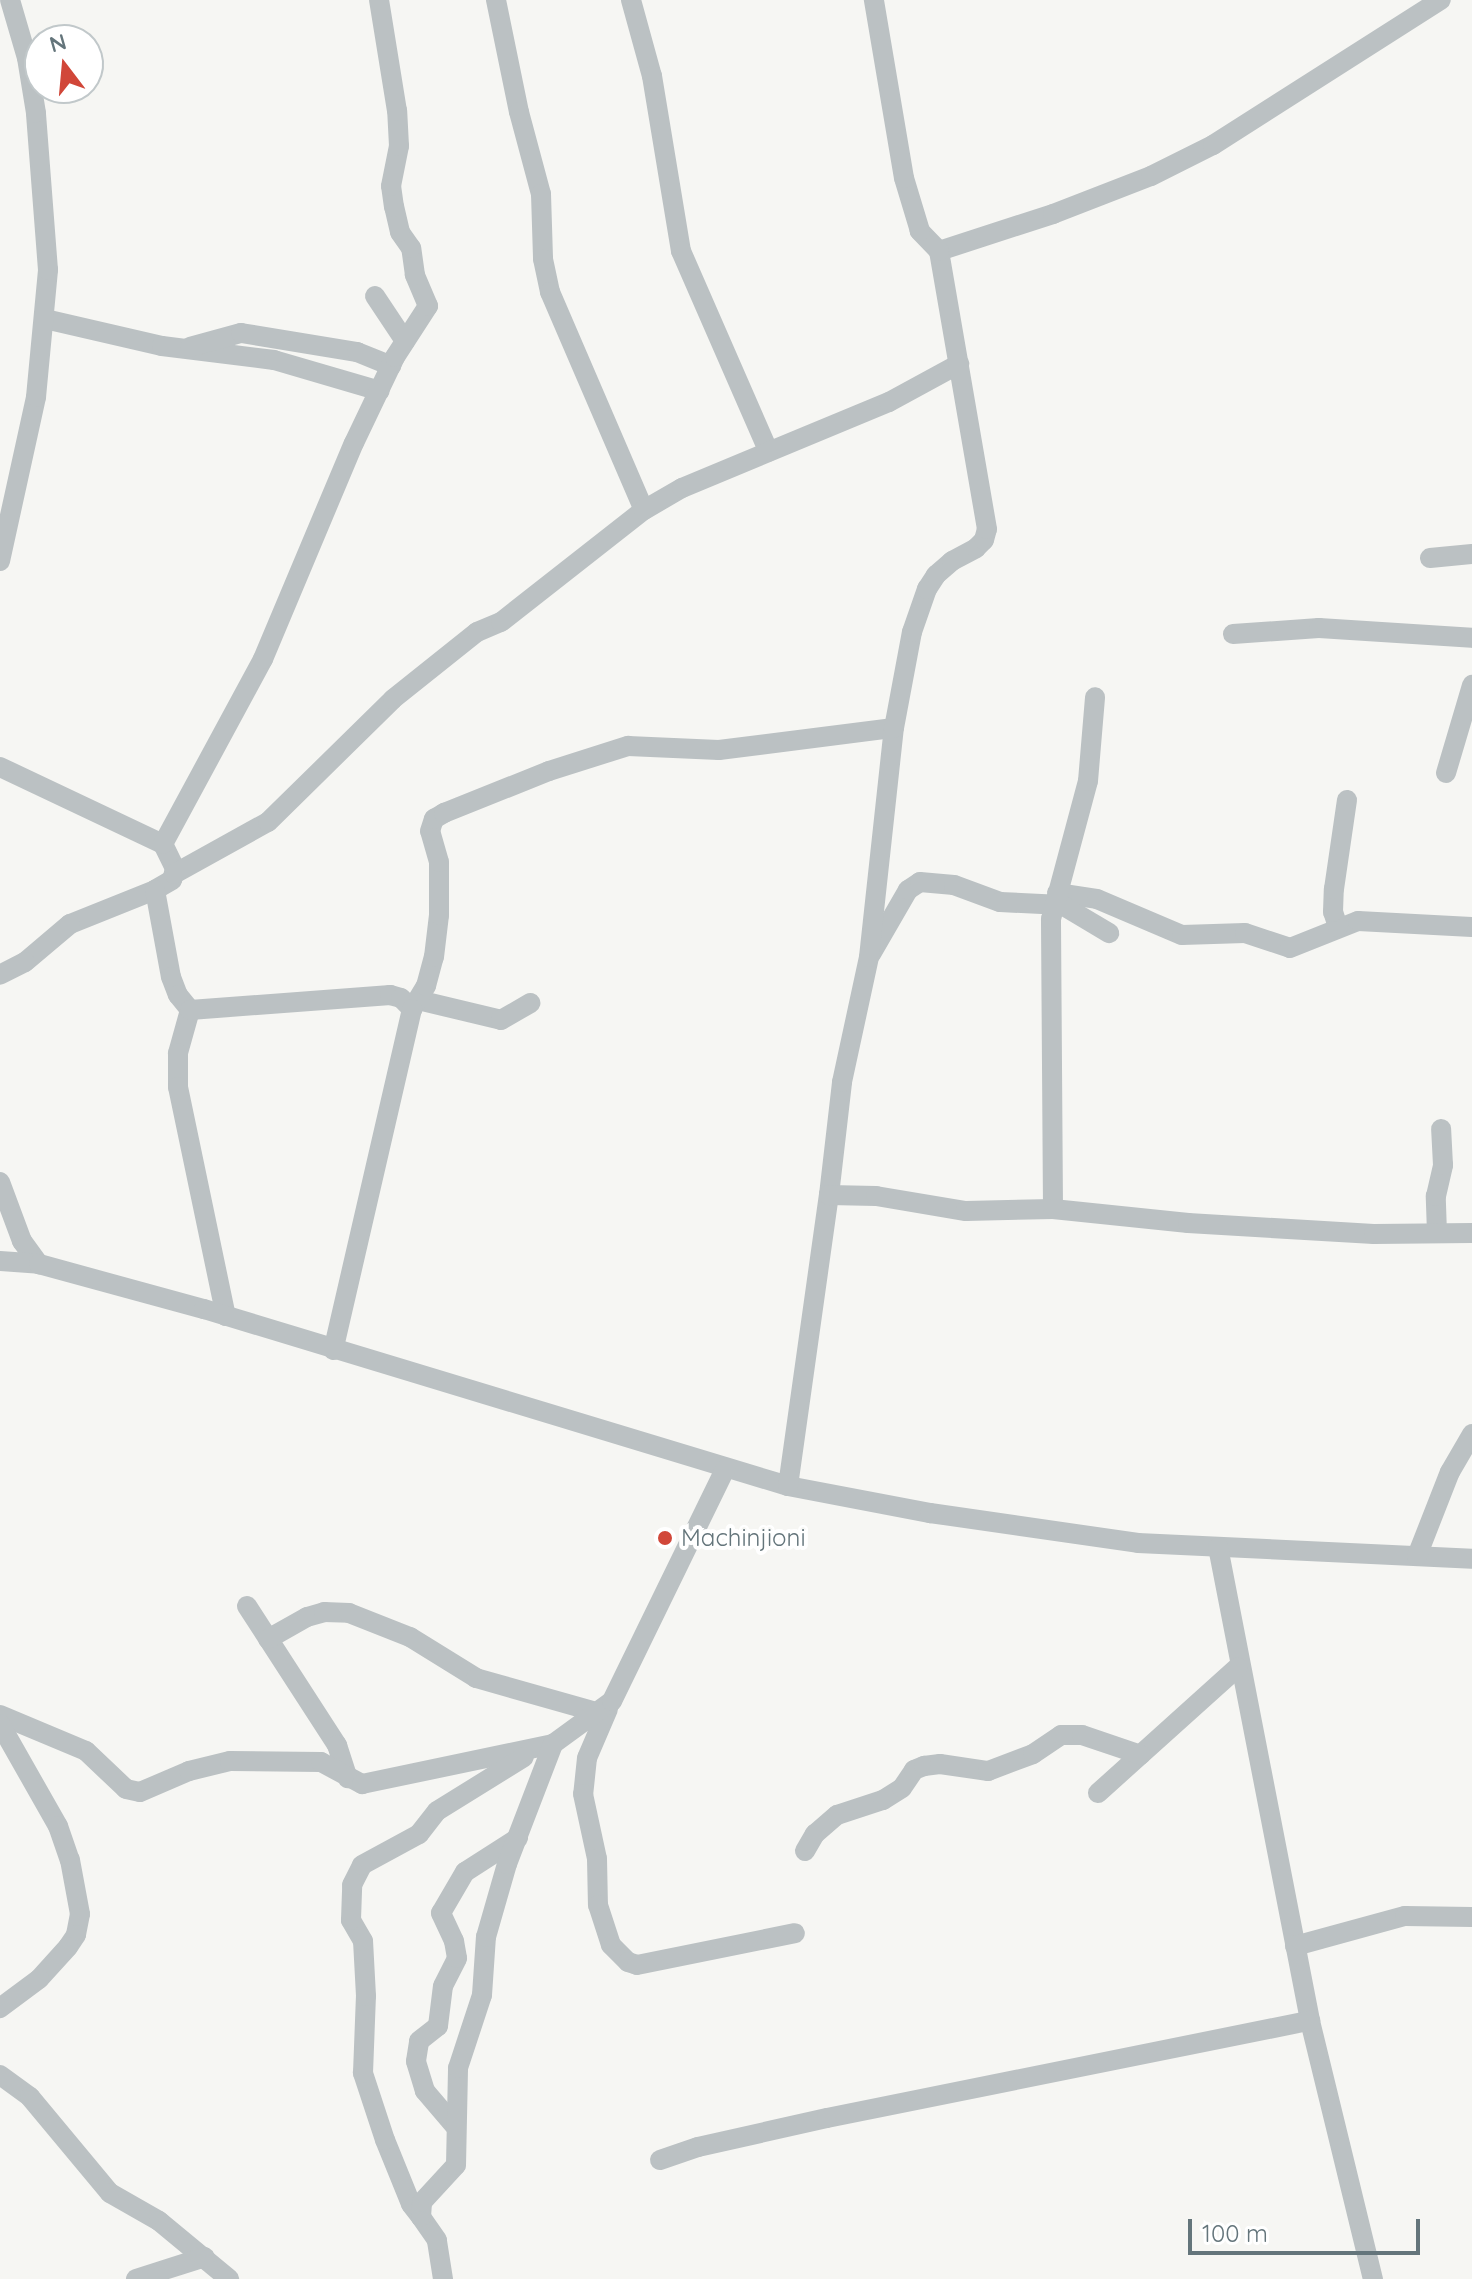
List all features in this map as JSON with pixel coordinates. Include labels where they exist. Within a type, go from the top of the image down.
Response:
[{"type":"street","points":[[0,561],[36,397],[48,270],[36,113],[27,58],[10,0]]},
{"type":"street","points":[[163,844],[263,659],[354,443],[391,366],[426,311],[428,302],[415,275],[411,248],[397,225],[394,207],[391,186],[399,146],[397,111],[394,74],[379,0]]},
{"type":"street","points":[[496,0],[519,112],[541,194],[543,259],[550,292],[644,510]]},
{"type":"street","points":[[631,0],[652,76],[681,251],[769,452]]},
{"type":"street","points":[[788,1486],[842,1082],[869,957],[894,728],[912,632],[927,589],[952,561],[984,540],[987,529],[939,251],[920,231],[904,178],[874,0]]},
{"type":"street","points":[[939,251],[1053,214],[1151,176],[1213,145],[1441,0]]},
{"type":"street","points":[[375,296],[405,341]]},
{"type":"street","points":[[45,319],[186,348],[274,360],[380,391]]},
{"type":"street","points":[[186,348],[241,333],[357,352],[391,366]]},
{"type":"street","points":[[0,975],[25,962],[70,924],[155,890],[174,874],[268,822],[393,699],[477,632],[501,622],[644,510],[682,488],[889,402],[959,364]]},
{"type":"street","points":[[1430,558],[1472,554]]},
{"type":"street","points":[[1233,634],[1319,628],[1472,638]]},
{"type":"street","points":[[1446,773],[1472,685]]},
{"type":"street","points":[[1053,1209],[1055,898],[1066,872],[1088,781],[1095,697]]},
{"type":"street","points":[[333,1350],[415,1004],[430,975],[439,915],[439,862],[430,824],[444,813],[549,771],[628,746],[719,750],[894,728]]},
{"type":"street","points":[[0,767],[163,844],[173,861],[174,874]]},
{"type":"street","points":[[1338,927],[1333,912],[1334,889],[1347,800]]},
{"type":"street","points":[[869,957],[908,890],[920,882],[954,885],[1000,902],[1097,899],[1182,935],[1245,933],[1290,948],[1338,927],[1371,919],[1472,927]]},
{"type":"street","points":[[155,890],[171,977],[178,995],[190,1010]]},
{"type":"street","points":[[1055,898],[1109,933]]},
{"type":"street","points":[[190,1010],[390,995],[415,1004],[501,1020],[531,1003]]},
{"type":"street","points":[[190,1010],[178,1053],[178,1087],[226,1316]]},
{"type":"street","points":[[1437,1233],[1436,1196],[1443,1165],[1441,1129]]},
{"type":"street","points":[[0,1182],[22,1241],[39,1264]]},
{"type":"street","points":[[829,1195],[876,1196],[966,1211],[1053,1209],[1188,1223],[1374,1234],[1472,1233]]},
{"type":"street","points":[[0,1261],[39,1264],[226,1316],[788,1486],[972,1520],[1138,1543],[1472,1559]]},
{"type":"street","points":[[1417,1556],[1450,1472],[1472,1434]]},
{"type":"street","points":[[725,1469],[606,1707],[587,1758],[583,1794],[597,1859],[598,1905],[611,1945],[628,1962],[637,1965],[795,1933]]},
{"type":"street","points":[[1218,1547],[1238,1667],[1272,1815],[1310,2021],[1373,2279]]},
{"type":"street","points":[[247,1606],[337,1745],[348,1778]]},
{"type":"street","points":[[268,1639],[307,1617],[324,1612],[349,1613],[410,1637],[476,1678],[606,1707]]},
{"type":"street","points":[[1098,1793],[1238,1667]]},
{"type":"street","points":[[443,2279],[437,2240],[421,2217],[394,2163],[363,2073],[366,1996],[363,1941],[351,1920],[352,1885],[362,1865],[419,1834],[437,1811],[606,1707]]},
{"type":"street","points":[[0,1715],[86,1751],[133,1791],[151,1789],[189,1771],[230,1761],[321,1762],[338,1769],[355,1784],[371,1784],[544,1747]]},
{"type":"street","points":[[0,1724],[58,1826],[70,1860],[80,1914],[76,1935],[68,1947],[39,1979],[0,2008]]},
{"type":"street","points":[[805,1851],[815,1834],[837,1815],[883,1800],[902,1788],[914,1770],[924,1766],[940,1764],[988,1771],[1033,1754],[1061,1735],[1082,1735],[1141,1755]]},
{"type":"street","points":[[421,2217],[424,2197],[456,2165],[454,2125],[458,2068],[482,1995],[484,1945],[544,1747]]},
{"type":"street","points":[[454,2125],[425,2091],[416,2061],[419,2041],[438,2026],[443,1986],[457,1958],[454,1941],[441,1913],[465,1872],[518,1838]]},
{"type":"street","points":[[1295,1946],[1405,1916],[1472,1917]]},
{"type":"street","points":[[660,2160],[698,2147],[827,2118],[985,2089],[1310,2021]]},
{"type":"street","points":[[0,2075],[30,2097],[110,2193],[159,2221],[229,2279]]},
{"type":"street","points":[[136,2279],[205,2257]]},
{"type":"place","name":"Machinjioni","points":[[665,1538]]}]
